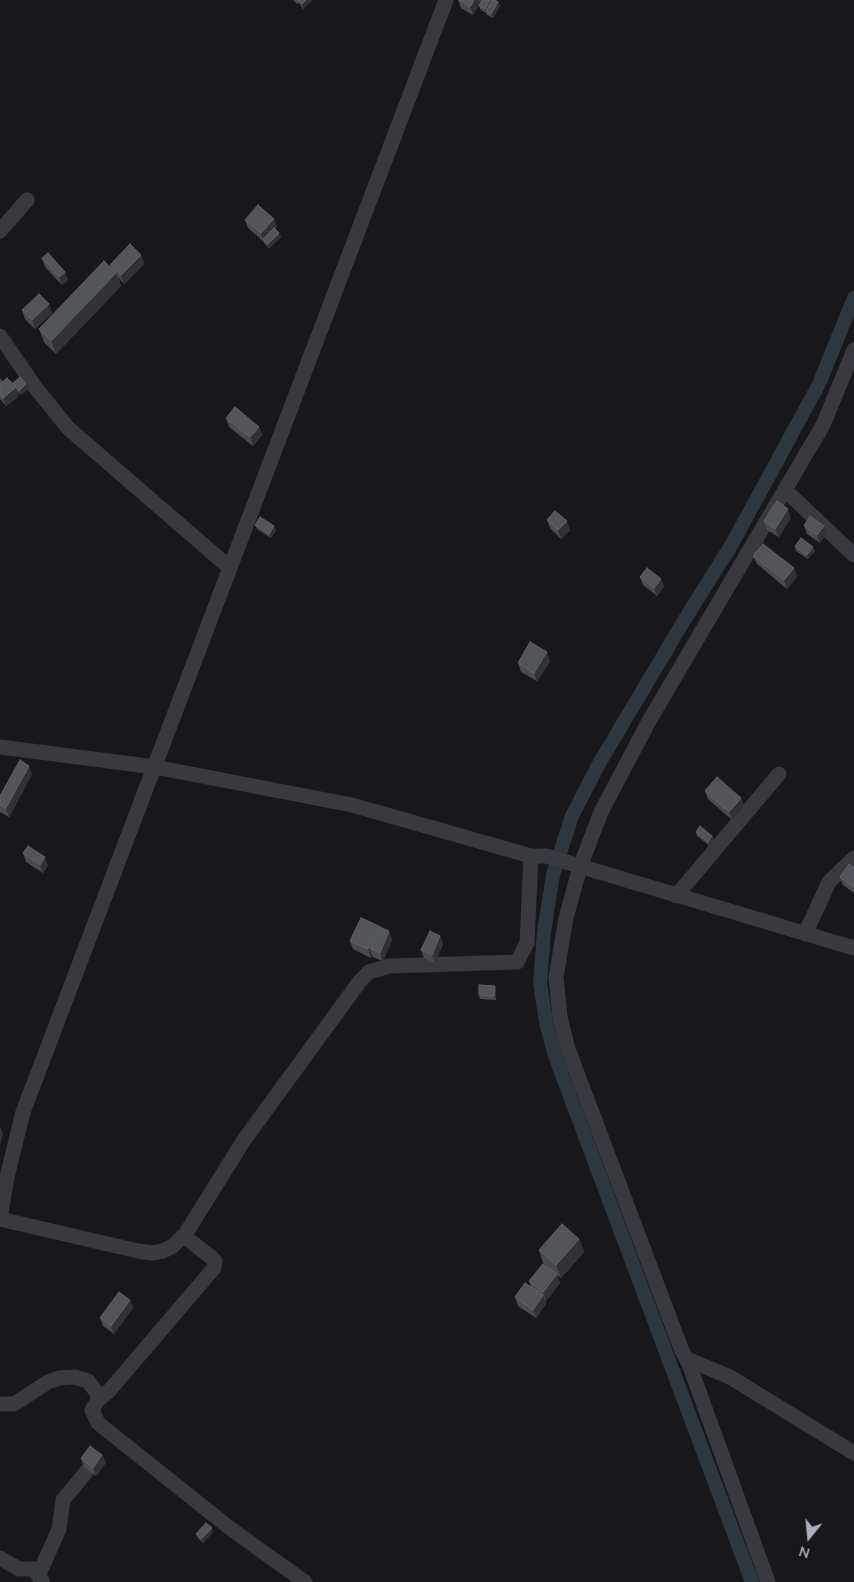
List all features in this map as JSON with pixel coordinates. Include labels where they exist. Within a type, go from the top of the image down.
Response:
[{"type":"street","points":[[446,0],[23,1112],[7,1177],[0,1218],[152,1253],[163,1251],[187,1239],[244,1140],[360,981],[369,972],[389,966],[517,962],[524,953],[527,943],[531,856]]},
{"type":"street","points":[[0,231],[28,200]]},
{"type":"street","points":[[0,336],[34,387],[68,428],[230,568]]},
{"type":"street","points":[[768,1582],[687,1359],[682,1351],[568,1049],[560,1017],[556,977],[566,918],[580,867],[601,812],[649,722],[823,425],[854,350]]},
{"type":"street","points":[[786,491],[854,555]]},
{"type":"street","points":[[0,747],[155,767],[352,805],[531,856],[546,856],[854,948]]},
{"type":"street","points":[[676,896],[778,774]]},
{"type":"street","points":[[805,934],[829,882],[854,858]]},
{"type":"street","points":[[187,1239],[211,1257],[214,1261],[214,1268],[109,1391],[98,1400],[92,1410],[98,1423],[231,1529],[305,1582]]},
{"type":"street","points":[[687,1359],[730,1378],[854,1453]]},
{"type":"street","points":[[0,1404],[14,1404],[48,1382],[66,1377],[81,1378],[88,1381],[97,1393],[98,1400]]},
{"type":"street","points":[[41,1578],[59,1529],[63,1500],[87,1471]]},
{"type":"street","points":[[0,1558],[19,1569],[34,1569],[41,1578]]},
{"type":"building","points":[[298,0],[306,0],[302,4]]},
{"type":"building","points":[[459,0],[474,0],[470,7]]},
{"type":"building","points":[[482,0],[490,0],[485,9],[479,6]]},
{"type":"building","points":[[492,0],[498,2],[491,14],[486,11]]},
{"type":"building","points":[[258,205],[274,219],[261,233],[245,220]]},
{"type":"building","points":[[274,228],[279,233],[268,244],[263,239]]},
{"type":"building","points":[[130,244],[141,255],[121,275],[110,265]]},
{"type":"building","points":[[48,253],[65,272],[59,277],[42,258]]},
{"type":"building","points":[[104,261],[116,273],[51,341],[39,329]]},
{"type":"building","points":[[39,294],[49,304],[32,320],[22,310]]},
{"type":"building","points":[[20,377],[26,384],[19,391],[13,383]]},
{"type":"building","points":[[7,378],[16,387],[3,398],[0,394],[0,384]]},
{"type":"building","points":[[235,407],[259,427],[250,437],[226,418]]},
{"type":"building","points":[[777,501],[788,509],[775,529],[764,521]]},
{"type":"building","points":[[555,511],[567,521],[558,530],[547,520]]},
{"type":"building","points":[[810,516],[824,526],[817,535],[804,526]]},
{"type":"building","points":[[260,517],[274,526],[269,534],[255,525]]},
{"type":"building","points":[[801,538],[813,547],[807,555],[795,546]]},
{"type":"building","points":[[763,544],[794,568],[784,580],[753,556]]},
{"type":"building","points":[[647,568],[661,579],[654,588],[640,577]]},
{"type":"building","points":[[530,642],[547,652],[534,673],[518,663]]},
{"type":"building","points":[[20,760],[29,766],[6,808],[0,805],[0,796]]},
{"type":"building","points":[[717,777],[741,798],[729,812],[705,791]]},
{"type":"building","points":[[700,826],[712,836],[708,842],[696,832]]},
{"type":"building","points":[[28,846],[45,857],[40,865],[23,853]]},
{"type":"building","points":[[849,864],[854,868],[853,887],[840,877]]},
{"type":"building","points":[[361,918],[379,926],[368,949],[350,941]]},
{"type":"building","points":[[380,927],[389,931],[380,953],[370,948]]},
{"type":"building","points":[[430,931],[440,936],[432,955],[421,950]]},
{"type":"building","points":[[479,985],[495,986],[494,996],[479,995]]},
{"type":"building","points":[[562,1224],[579,1239],[556,1265],[539,1250]]},
{"type":"building","points":[[543,1264],[557,1274],[543,1292],[529,1281]]},
{"type":"building","points":[[525,1283],[543,1295],[533,1310],[515,1297]]},
{"type":"building","points":[[119,1292],[130,1300],[111,1326],[100,1318]]},
{"type":"building","points":[[90,1446],[102,1455],[93,1468],[81,1458]]},
{"type":"building","points":[[206,1523],[212,1528],[201,1539],[196,1534]]},
{"type":"waterway","points":[[752,1582],[555,1056],[546,1022],[540,983],[544,932],[553,875],[572,816],[600,762],[732,544],[819,384],[854,298]]}]
